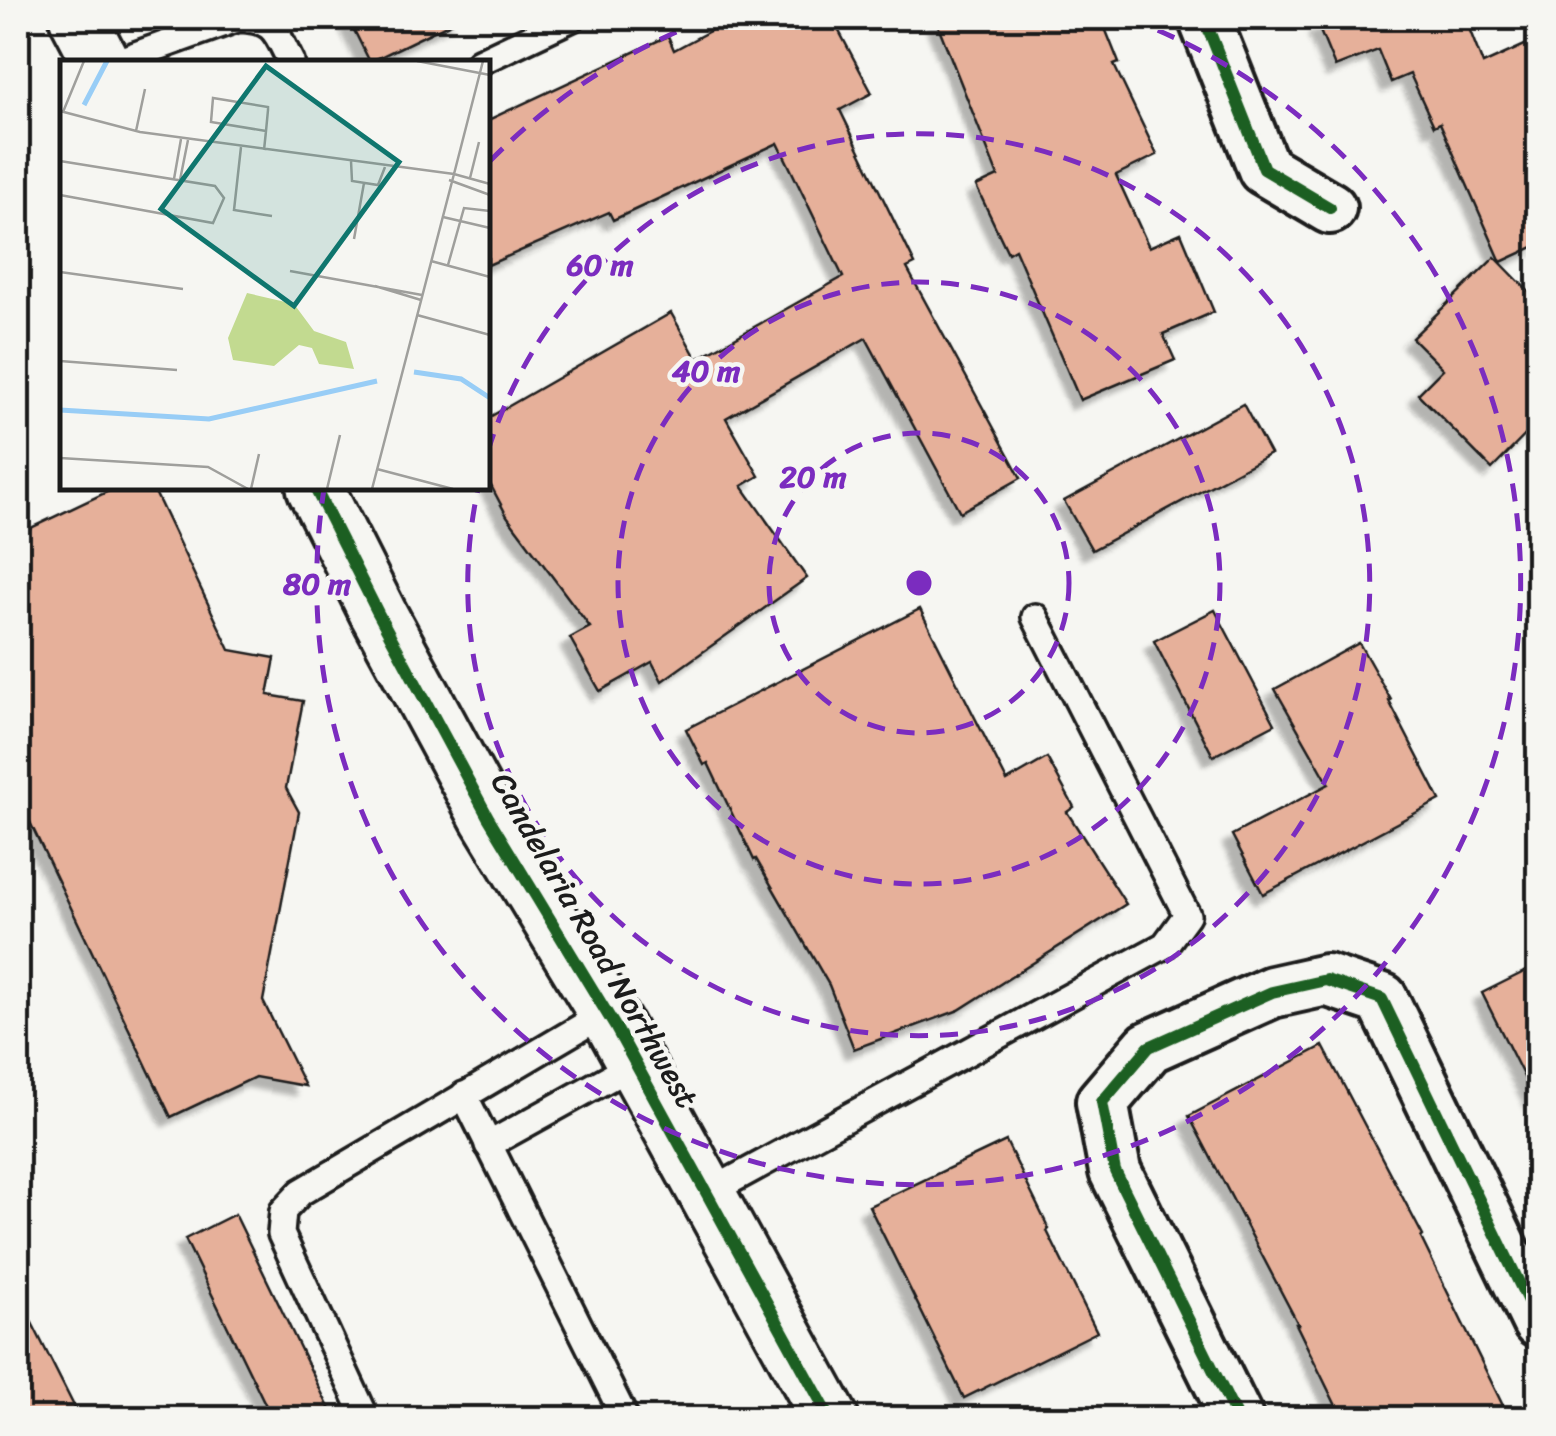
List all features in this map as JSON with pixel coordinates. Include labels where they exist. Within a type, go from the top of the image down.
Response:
[{"type":"main road","points":[[78,18],[100,60]]},
{"type":"main road","name":"Candelaria Road Northwest","points":[[316,490],[488,816],[636,1063],[830,1418]]},
{"type":"street","points":[[1204,18],[1264,169],[1330,208]]},
{"type":"street","points":[[1237,1418],[1114,1171],[1102,1102],[1150,1047],[1272,992],[1326,980],[1382,999],[1538,1322]]},
{"type":"lane","points":[[122,60],[239,18],[257,19],[272,27],[289,60]]},
{"type":"lane","points":[[484,60],[572,18]]},
{"type":"lane","points":[[708,1193],[1165,945],[1187,914],[1035,617]]},
{"type":"lane","points":[[366,1418],[281,1234],[283,1212],[301,1192],[607,1012]]},
{"type":"lane","points":[[488,1145],[636,1063]]},
{"type":"lane","points":[[464,1096],[626,1418]]},
{"type":"building","points":[[348,18],[461,18],[374,60],[369,60]]},
{"type":"building","points":[[734,18],[832,18],[872,93],[840,110],[915,264],[907,268],[1021,478],[960,512],[866,338],[726,418],[759,476],[742,486],[807,578],[662,681],[652,662],[600,691],[570,638],[590,627],[507,516],[490,484],[490,417],[671,313],[697,359],[843,277],[778,143],[613,220],[609,212],[490,264],[490,119],[668,36],[674,50]]},
{"type":"building","points":[[935,18],[1101,18],[1119,63],[1114,65],[1157,155],[1116,175],[1149,247],[1181,233],[1214,312],[1163,334],[1175,360],[1080,400],[1015,249],[1008,253],[976,186],[998,176]]},
{"type":"building","points":[[1340,18],[1465,18],[1483,64],[1538,39],[1538,245],[1501,262],[1440,123],[1434,126],[1410,74],[1391,82],[1378,50],[1335,67],[1318,26]]},
{"type":"building","points":[[1495,257],[1538,301],[1538,422],[1492,469],[1418,394],[1443,369],[1412,338]]},
{"type":"building","points":[[1243,404],[1270,454],[1092,550],[1064,501]]},
{"type":"building","points":[[111,490],[154,490],[230,650],[275,658],[268,695],[303,701],[286,788],[299,812],[263,1001],[305,1086],[255,1077],[171,1117],[18,797],[18,534]]},
{"type":"building","points":[[920,609],[1007,781],[1047,758],[1074,807],[1067,812],[1126,904],[959,1010],[854,1049],[829,985],[754,860],[708,763],[704,765],[686,729]]},
{"type":"building","points":[[1215,610],[1275,724],[1213,756],[1154,641]]},
{"type":"building","points":[[1359,643],[1440,800],[1263,894],[1232,835],[1329,784],[1275,689]]},
{"type":"building","points":[[1538,965],[1538,1105],[1482,993]]},
{"type":"building","points":[[1323,1046],[1423,1236],[1509,1418],[1342,1418],[1298,1324],[1189,1116]]},
{"type":"building","points":[[1006,1141],[1097,1332],[964,1398],[869,1206]]},
{"type":"building","points":[[235,1214],[334,1418],[272,1418],[185,1239]]},
{"type":"building","points":[[18,1295],[80,1418],[18,1418]]},
{"type":"cycle path","points":[[1204,18],[1264,169],[1330,208]]},
{"type":"cycle path","points":[[316,490],[488,817],[616,1028],[830,1418]]},
{"type":"cycle path","points":[[1237,1418],[1115,1171],[1102,1102],[1149,1047],[1272,992],[1326,980],[1382,999],[1538,1322]]}]
